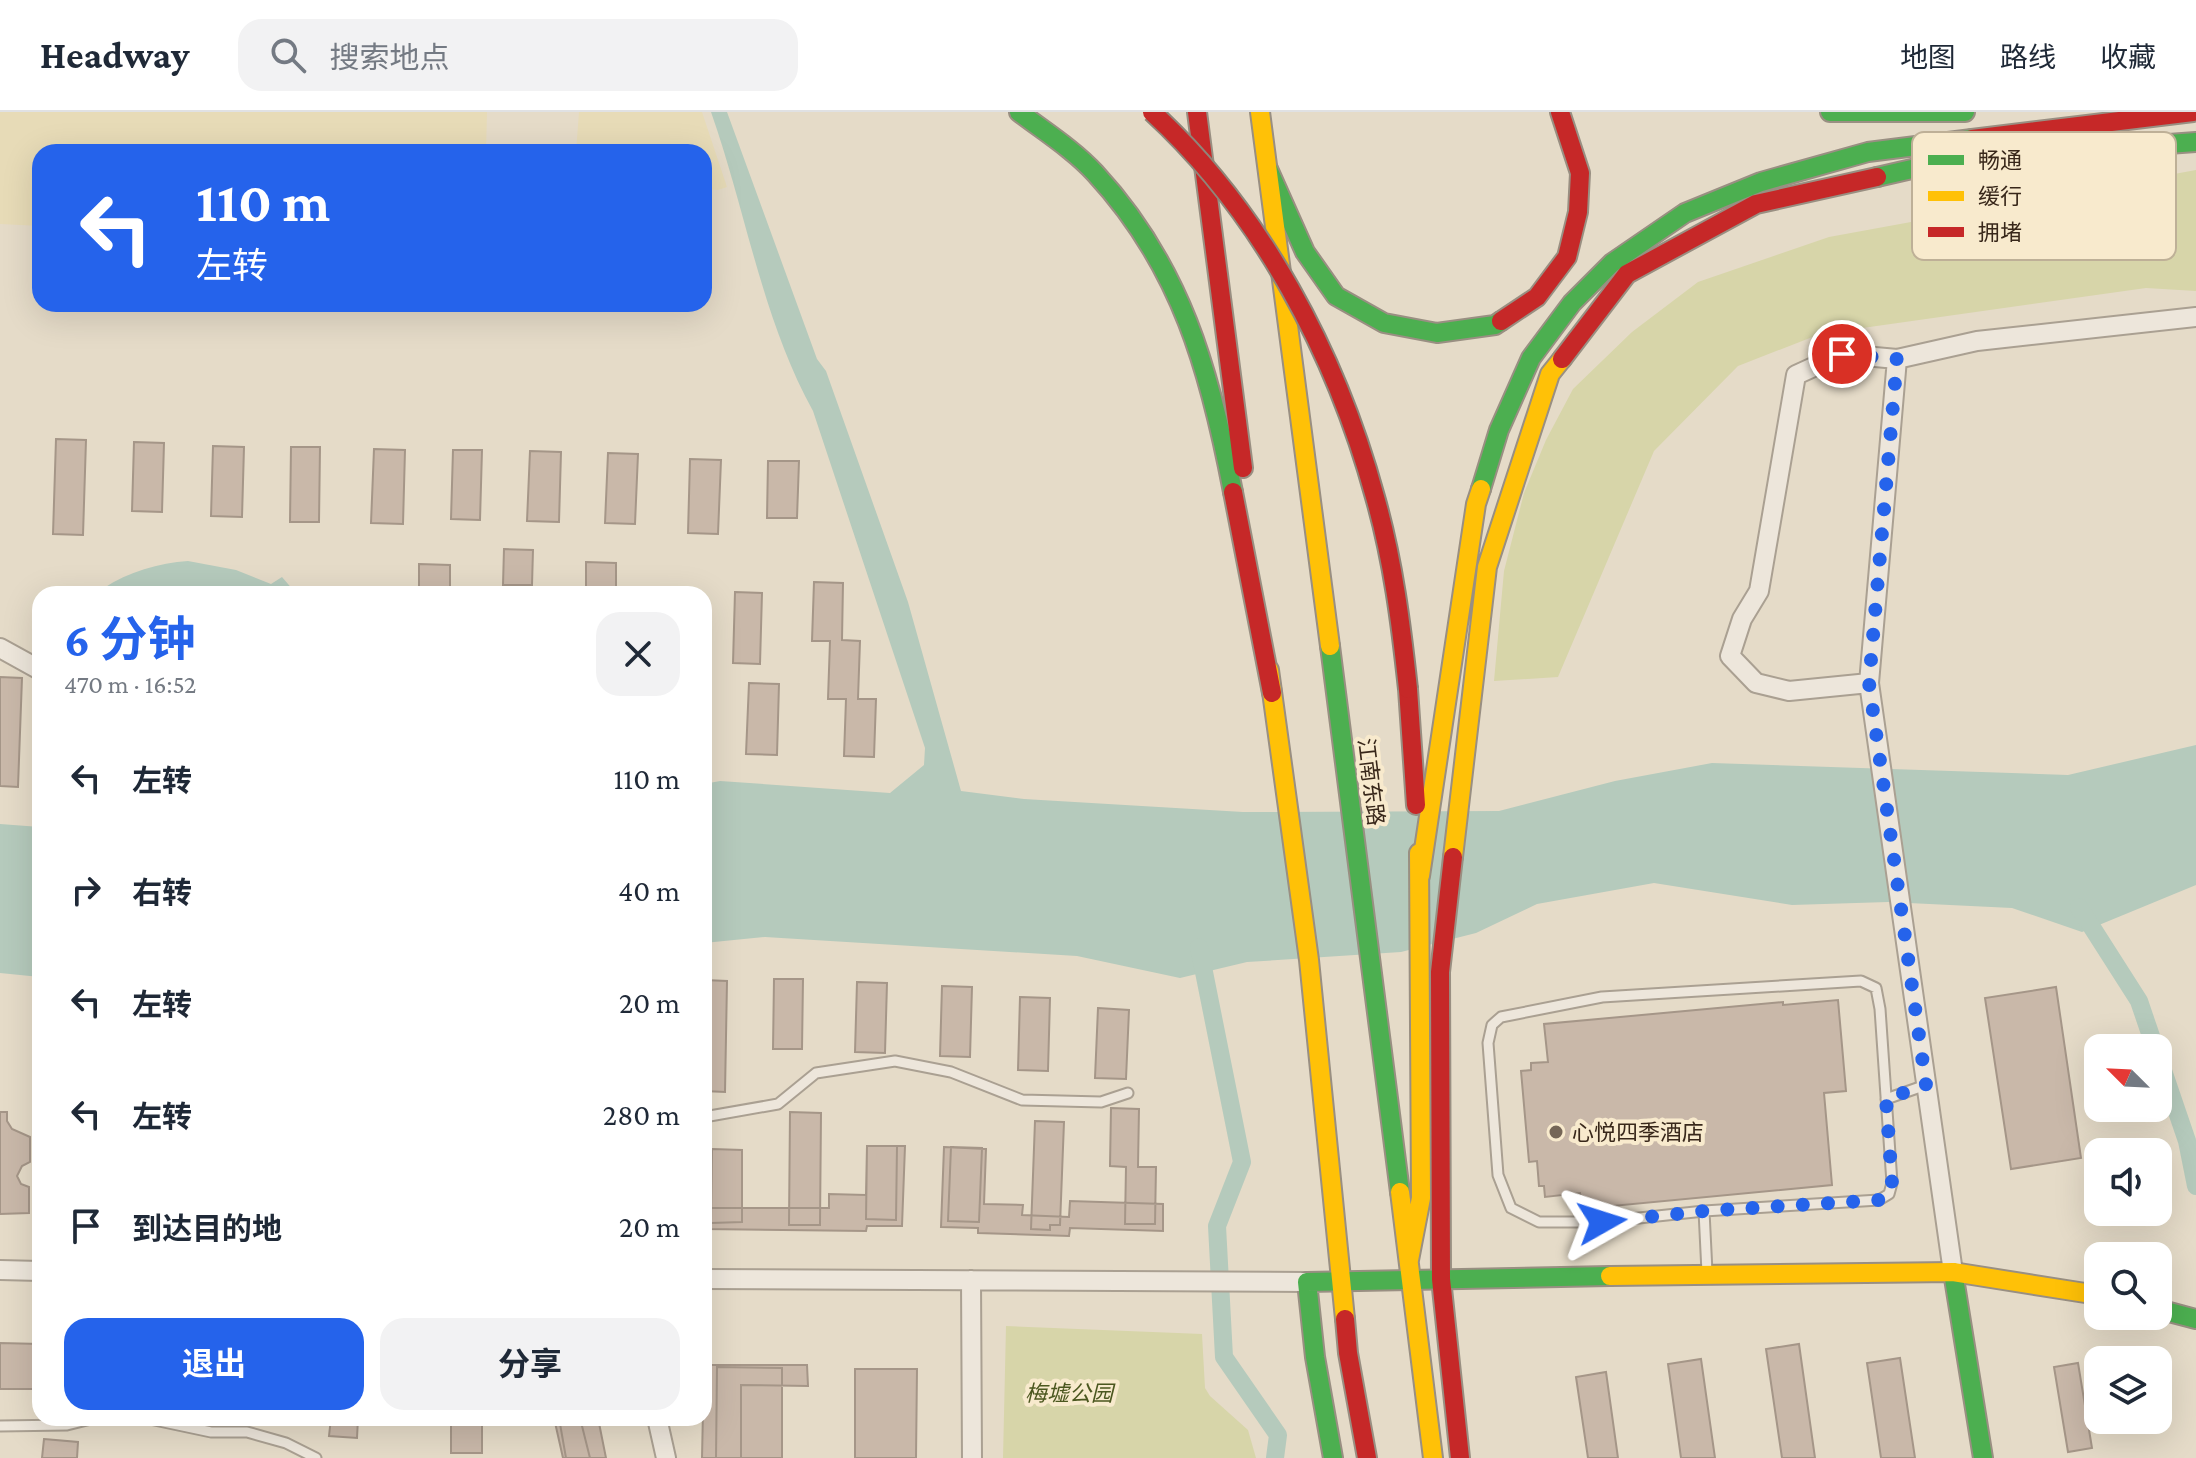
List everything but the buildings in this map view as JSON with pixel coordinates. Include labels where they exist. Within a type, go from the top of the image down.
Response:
[{"type":"main road","points":[[1019,112],[1094,171],[1153,246],[1190,323],[1220,423],[1272,693]]},
{"type":"main road","points":[[1152,112],[1167,125],[1223,191],[1259,239],[1299,302],[1352,424],[1375,491],[1397,590],[1423,794]]},
{"type":"main road","points":[[1197,112],[1309,960],[1348,1353],[1367,1458]]},
{"type":"main road","name":"江南东路","points":[[1260,112],[1433,1458]]},
{"type":"main road","points":[[1268,169],[1305,252],[1336,296],[1384,323],[1437,333],[1495,325],[1537,297],[1567,257],[1578,212],[1580,173],[1560,112]]},
{"type":"main road","points":[[1830,112],[1965,112]]},
{"type":"main road","points":[[2140,112],[2190,112]]},
{"type":"main road","points":[[2029,132],[2190,112]]},
{"type":"main road","points":[[2176,143],[2196,142]]},
{"type":"main road","points":[[1410,1269],[1421,1198],[1420,876],[1423,794],[1476,504],[1499,430],[1531,358],[1572,303],[1612,263],[1685,213],[1761,182],[1868,152],[1912,147]]},
{"type":"main road","points":[[1460,1458],[1441,1279],[1440,972],[1487,567],[1550,374],[1627,274],[1756,204],[1912,169]]},
{"type":"main road","points":[[1333,1458],[1315,1357],[1307,1282],[1341,1283],[1410,1269],[1441,1279],[1953,1272],[2084,1293]]},
{"type":"main road","points":[[1953,1272],[1983,1458]]},
{"type":"street","points":[[1869,683],[1789,691],[1756,683],[1730,656],[1742,619],[1759,591],[1796,375],[1842,354],[1897,359],[1977,341],[2196,317]]},
{"type":"street","points":[[1897,359],[1869,683],[1953,1272]]},
{"type":"street","points":[[0,648],[32,666]]},
{"type":"street","points":[[0,1270],[32,1271]]},
{"type":"street","points":[[712,1279],[1307,1282]]},
{"type":"street","points":[[971,1280],[972,1458]]},
{"type":"street","points":[[659,1426],[666,1458]]},
{"type":"lane","points":[[1861,981],[1876,988],[1892,1183],[1889,1194],[1879,1200],[1704,1211],[1602,1222],[1539,1222],[1511,1208],[1498,1175],[1488,1043],[1492,1025],[1501,1017],[1602,997],[1861,981]]},
{"type":"lane","points":[[712,1116],[778,1104],[816,1073],[895,1061],[951,1072],[1022,1100],[1101,1102],[1128,1093]]},
{"type":"lane","points":[[1886,1099],[1926,1085]]},
{"type":"lane","points":[[1704,1211],[1707,1275]]},
{"type":"lane","points":[[0,1426],[32,1426]]},
{"type":"lane","points":[[183,1426],[211,1432],[247,1432],[286,1443],[316,1458]]},
{"type":"shaded area","points":[[0,112],[487,112],[486,144],[32,144],[32,226],[0,224]]},
{"type":"shaded area","points":[[579,112],[702,112],[727,187],[712,190],[712,144],[577,144]]},
{"type":"shaded area","points":[[711,112],[727,112],[817,359],[826,371],[908,602],[961,791],[1024,799],[1243,812],[1499,811],[1615,781],[1712,763],[2068,775],[2196,745],[2196,885],[2082,932],[2012,908],[1888,902],[1792,905],[1654,883],[1537,904],[1476,933],[1401,952],[1247,962],[1180,978],[1077,956],[765,937],[712,942],[712,782],[890,793],[924,765],[925,748],[813,411],[780,339]]},
{"type":"shaded area","points":[[188,561],[236,570],[271,584],[282,577],[290,586],[107,586],[133,573]]},
{"type":"shaded area","points":[[0,824],[32,826],[32,976],[0,973]]},
{"type":"green space","points":[[2196,170],[2196,291],[2146,288],[1820,334],[1738,366],[1654,451],[1558,677],[1494,681],[1504,571],[1524,493],[1546,440],[1573,389],[1632,332],[1698,282],[1829,237],[1912,222],[1912,260],[2176,260],[2176,174]]},
{"type":"green space","name":"梅墟公园","points":[[1006,1326],[1202,1334],[1205,1388],[1248,1430],[1256,1458],[1003,1458]]},
{"type":"waterway","points":[[2079,907],[2139,1001],[2150,1034]]},
{"type":"waterway","points":[[1199,947],[1242,1162],[1217,1226],[1224,1357],[1278,1435],[1275,1458]]},
{"type":"waterway","points":[[2172,1097],[2187,1141],[2196,1186]]},
{"type":"traffic: fast","points":[[1019,112],[1095,173],[1125,208],[1150,245],[1188,322],[1202,362],[1233,492]]},
{"type":"traffic: fast","points":[[1830,112],[1965,112]]},
{"type":"traffic: fast","points":[[2176,143],[2196,142]]},
{"type":"traffic: fast","points":[[1481,489],[1499,430],[1531,358],[1572,303],[1612,263],[1685,213],[1761,182],[1868,152],[1912,146]]},
{"type":"traffic: fast","points":[[1268,169],[1305,252],[1336,296],[1384,323],[1437,333],[1495,325],[1501,321]]},
{"type":"traffic: fast","points":[[1877,177],[1912,169]]},
{"type":"traffic: fast","points":[[1330,646],[1400,1192]]},
{"type":"traffic: fast","points":[[1953,1272],[1983,1458]]},
{"type":"traffic: fast","points":[[1333,1458],[1315,1357],[1307,1282],[1610,1276]]},
{"type":"traffic: fast","points":[[2172,1313],[2196,1319]]},
{"type":"traffic: slow","points":[[1260,112],[1330,646]]},
{"type":"traffic: slow","points":[[1453,857],[1487,567],[1550,374],[1562,359]]},
{"type":"traffic: slow","points":[[1420,876],[1476,504],[1481,489]]},
{"type":"traffic: slow","points":[[1269,670],[1309,960],[1345,1319]]},
{"type":"traffic: slow","points":[[1409,1260],[1421,1198],[1419,853]]},
{"type":"traffic: slow","points":[[1400,1192],[1433,1458]]},
{"type":"traffic: slow","points":[[1610,1276],[1953,1272],[2084,1293]]},
{"type":"traffic: jam","points":[[1152,112],[1192,152],[1261,240],[1316,339],[1359,444],[1375,497],[1396,592],[1408,689]]},
{"type":"traffic: jam","points":[[1197,112],[1243,468]]},
{"type":"traffic: jam","points":[[1501,321],[1537,297],[1567,257],[1578,212],[1580,173],[1560,112]]},
{"type":"traffic: jam","points":[[2029,132],[2193,112]]},
{"type":"traffic: jam","points":[[1562,359],[1627,274],[1756,204],[1877,177]]},
{"type":"traffic: jam","points":[[1233,492],[1272,693]]},
{"type":"traffic: jam","points":[[1408,689],[1416,805]]},
{"type":"traffic: jam","points":[[1453,857],[1440,972],[1441,1279],[1460,1458]]},
{"type":"traffic: jam","points":[[1345,1319],[1367,1458]]},
{"type":"place","name":"心悦四季酒店","points":[[1556,1132]]},
{"type":"route","points":[[1602,1222],[1704,1211],[1879,1200],[1889,1194],[1892,1183],[1886,1099],[1926,1085],[1869,683],[1897,359],[1842,354]]}]
